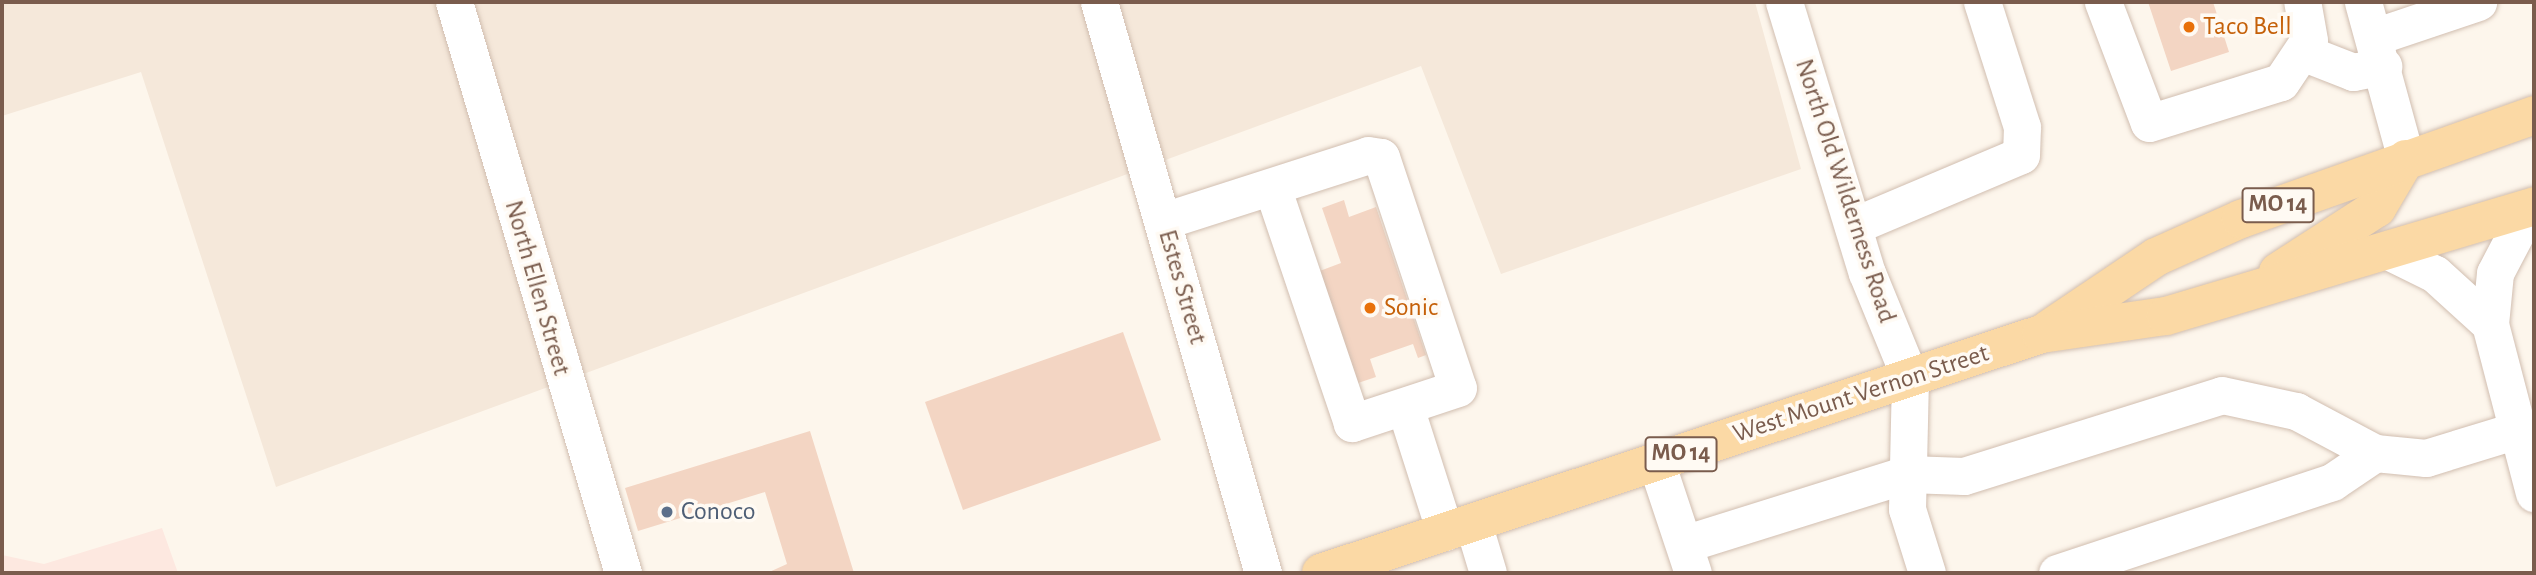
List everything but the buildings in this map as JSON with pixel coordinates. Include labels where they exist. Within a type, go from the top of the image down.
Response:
[{"type":"main road","name":"West Mount Vernon Street","points":[[2041,334],[2156,257],[2241,219],[2534,114]]},
{"type":"main road","points":[[2241,296],[2377,208],[2406,159]]},
{"type":"main road","name":"West Mount Vernon Street","points":[[1321,573],[2041,334],[2166,316],[2241,296],[2532,207]]},
{"type":"street","name":"North Ellen Street","points":[[454,2],[623,573]]},
{"type":"street","name":"Estes Street","points":[[1099,2],[1263,573]]},
{"type":"street","name":"North Old Wilderness Road","points":[[1784,2],[1853,226],[1910,378]]},
{"type":"street","points":[[1853,226],[2021,155],[2022,127],[1982,2]]},
{"type":"street","points":[[2103,2],[2149,123],[2281,82],[2302,52],[2311,29],[2302,2]]},
{"type":"street","points":[[2363,2],[2379,52],[2406,159]]},
{"type":"street","points":[[2302,52],[2353,72],[2379,52],[2478,2]]},
{"type":"street","points":[[1163,221],[1368,155],[1387,165],[1458,379],[1449,395],[1406,410],[1352,423],[1272,187]]},
{"type":"street","points":[[2532,207],[2495,273],[2490,324],[2525,445],[2534,493]]},
{"type":"street","points":[[2388,251],[2435,274],[2490,324]]},
{"type":"street","points":[[1910,378],[1907,509],[1927,573]]},
{"type":"street","points":[[1656,462],[1688,559],[1908,474],[1964,476],[2222,395],[2296,411],[2375,453],[2426,458],[2525,445]]},
{"type":"street","points":[[1406,410],[1459,528],[1488,573]]},
{"type":"street","points":[[2057,573],[2332,482],[2375,453]]},
{"type":"shaded area","points":[[2,2],[1755,2],[1801,169],[1501,274],[1421,66],[276,487],[141,72],[2,116]]},
{"type":"shaded area","points":[[162,528],[178,573],[2,573],[2,555],[44,564]]},
{"type":"place","name":"Taco Bell","points":[[2189,27]]},
{"type":"place","name":"Sonic","points":[[1370,308]]},
{"type":"place","name":"Conoco","points":[[667,512]]}]
